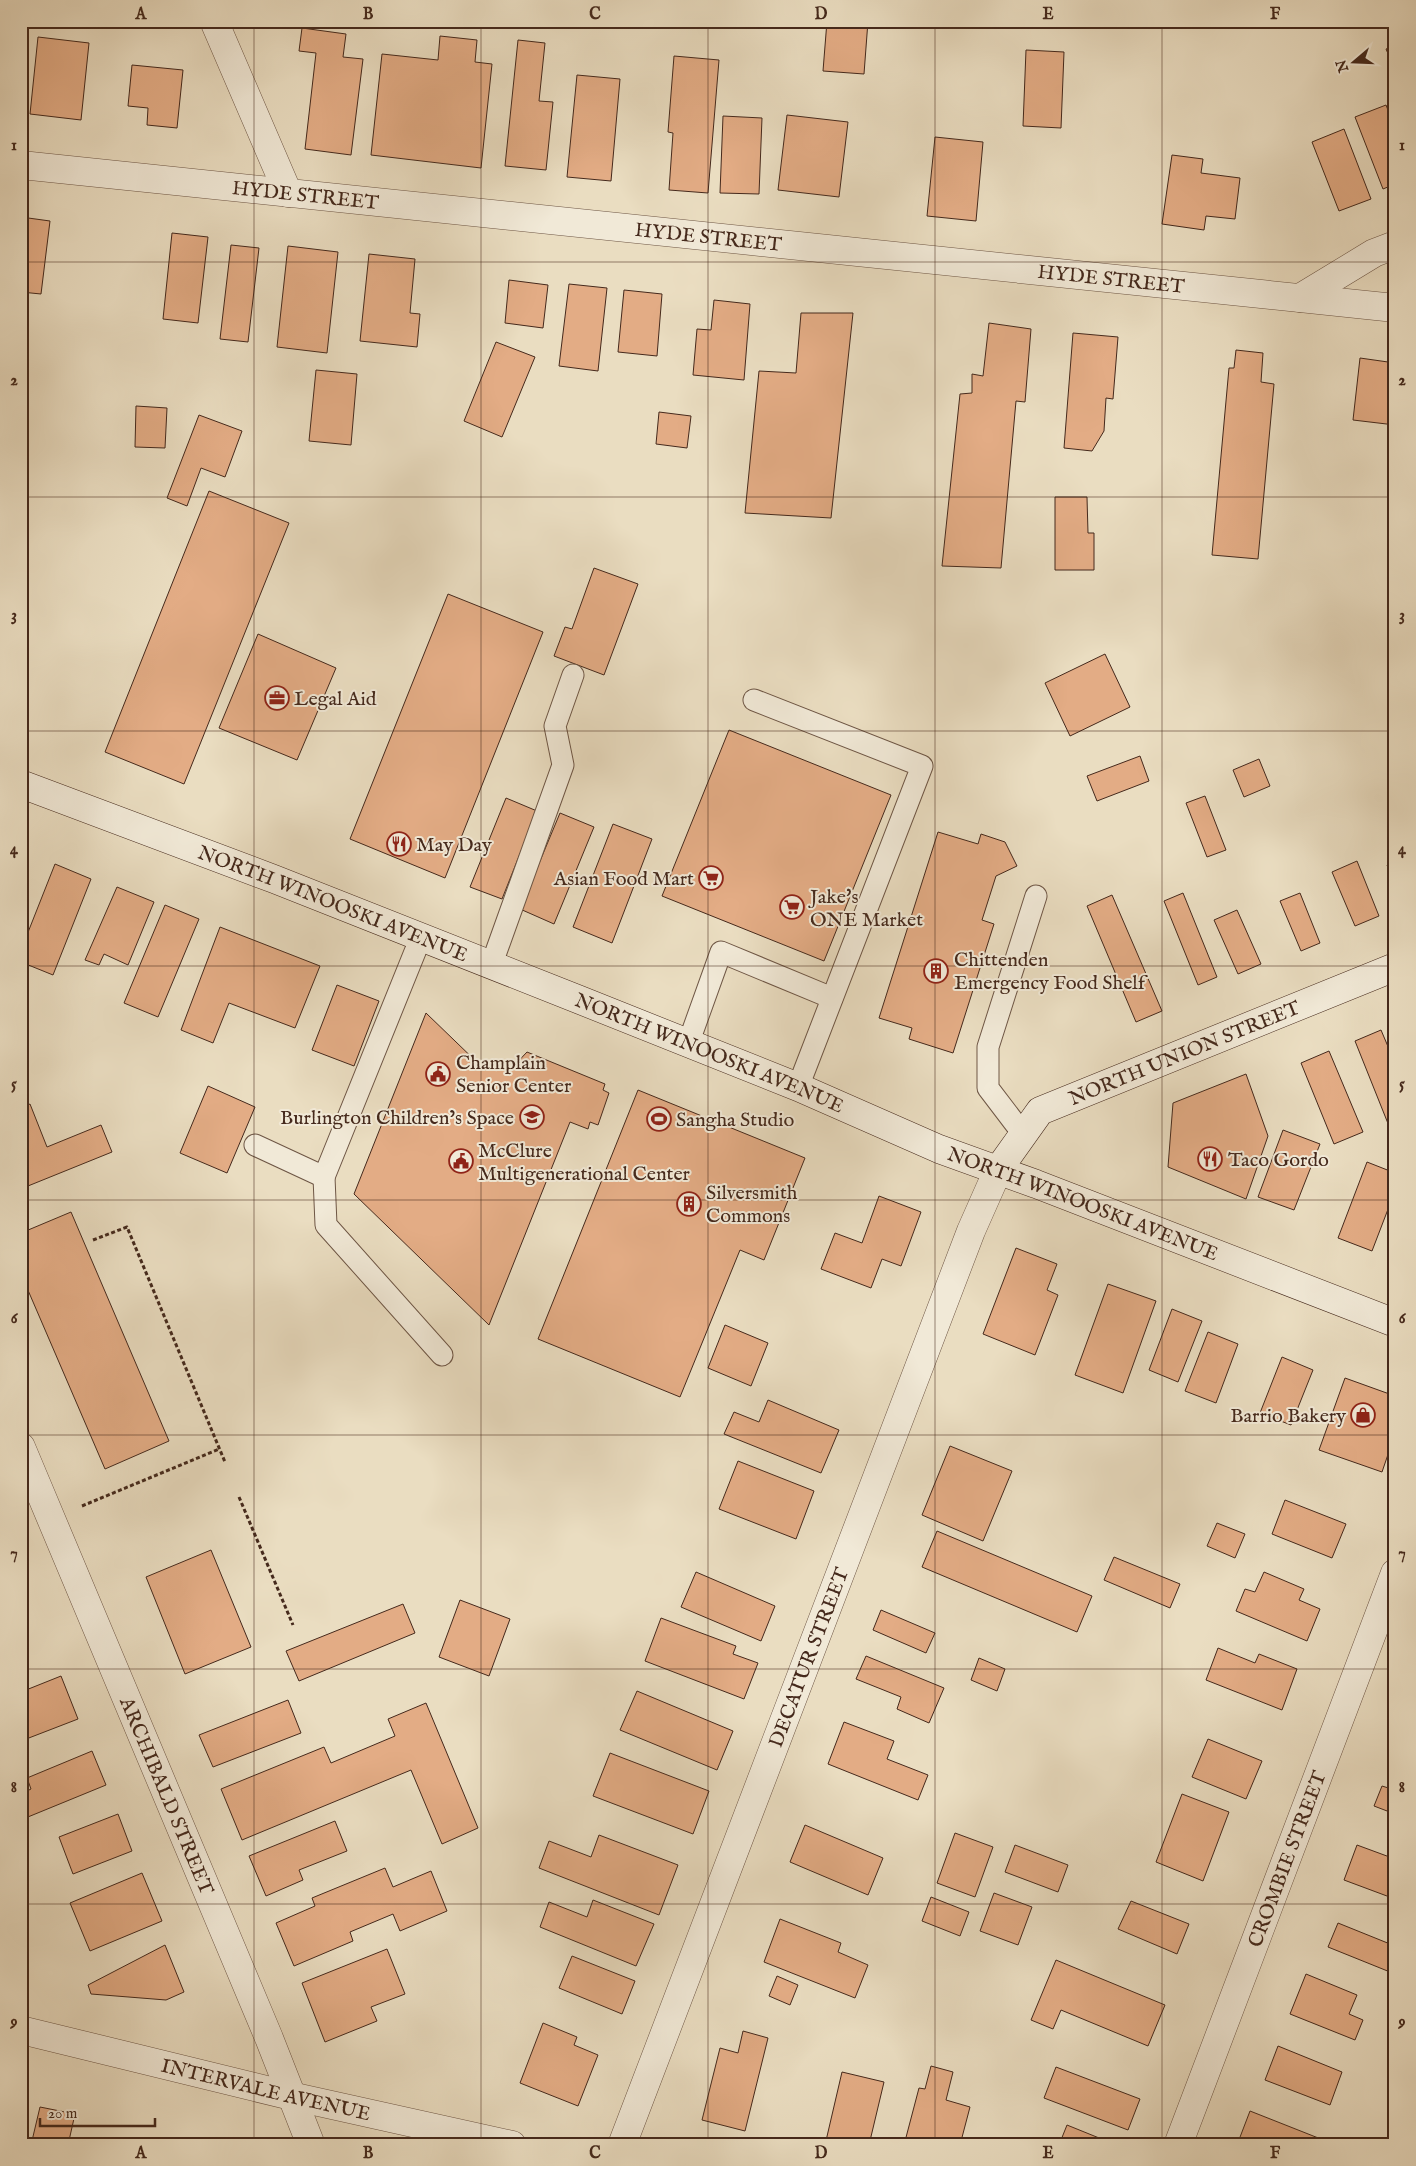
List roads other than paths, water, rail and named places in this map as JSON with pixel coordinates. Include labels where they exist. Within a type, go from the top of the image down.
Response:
[{"type":"street","points":[[214,21],[288,193]]},
{"type":"street","name":"HYDE STREET","points":[[21,165],[1395,308]]},
{"type":"street","points":[[1300,298],[1374,253],[1395,245]]},
{"type":"street","name":"NORTH WINOOSKI AVENUE","points":[[21,784],[421,937],[798,1087],[939,1149],[1395,1323]]},
{"type":"street","name":"NORTH UNION STREET","points":[[998,1170],[1040,1111],[1395,967]]},
{"type":"street","name":"DECATUR STREET","points":[[622,2145],[967,1240],[998,1170]]},
{"type":"street","name":"ARCHIBALD STREET","points":[[21,1447],[311,2145]]},
{"type":"street","name":"CROMBIE STREET","points":[[1178,2145],[1395,1573]]},
{"type":"street","name":"INTERVALE AVENUE","points":[[21,2030],[292,2096],[512,2145]]},
{"type":"lane","points":[[491,966],[563,765],[555,726],[573,675]]},
{"type":"lane","points":[[754,700],[922,766],[798,1087]]},
{"type":"lane","points":[[1023,1134],[988,1088],[988,1047],[1036,896]]},
{"type":"lane","points":[[421,937],[324,1177],[326,1225],[442,1355]]},
{"type":"lane","points":[[688,1044],[720,952],[832,998]]},
{"type":"lane","points":[[255,1145],[324,1177]]},
{"type":"place","name":"Legal Aid","points":[[277,698]]},
{"type":"place","name":"May Day","points":[[399,844]]},
{"type":"place","name":"Asian Food Mart","points":[[711,878]]},
{"type":"place","name":"Jake's ONE Market","points":[[792,907]]},
{"type":"place","name":"Chittenden Emergency Food Shelf","points":[[936,971]]},
{"type":"place","name":"Champlain Senior Center","points":[[438,1074]]},
{"type":"place","name":"Burlington Children’s Space","points":[[532,1117]]},
{"type":"place","name":"Sangha Studio","points":[[659,1119]]},
{"type":"place","name":"Taco Gordo","points":[[1210,1159]]},
{"type":"place","name":"McClure Multigenerational Center","points":[[461,1161]]},
{"type":"place","name":"Silversmith Commons","points":[[689,1204]]},
{"type":"place","name":"Barrio Bakery","points":[[1363,1415]]}]
